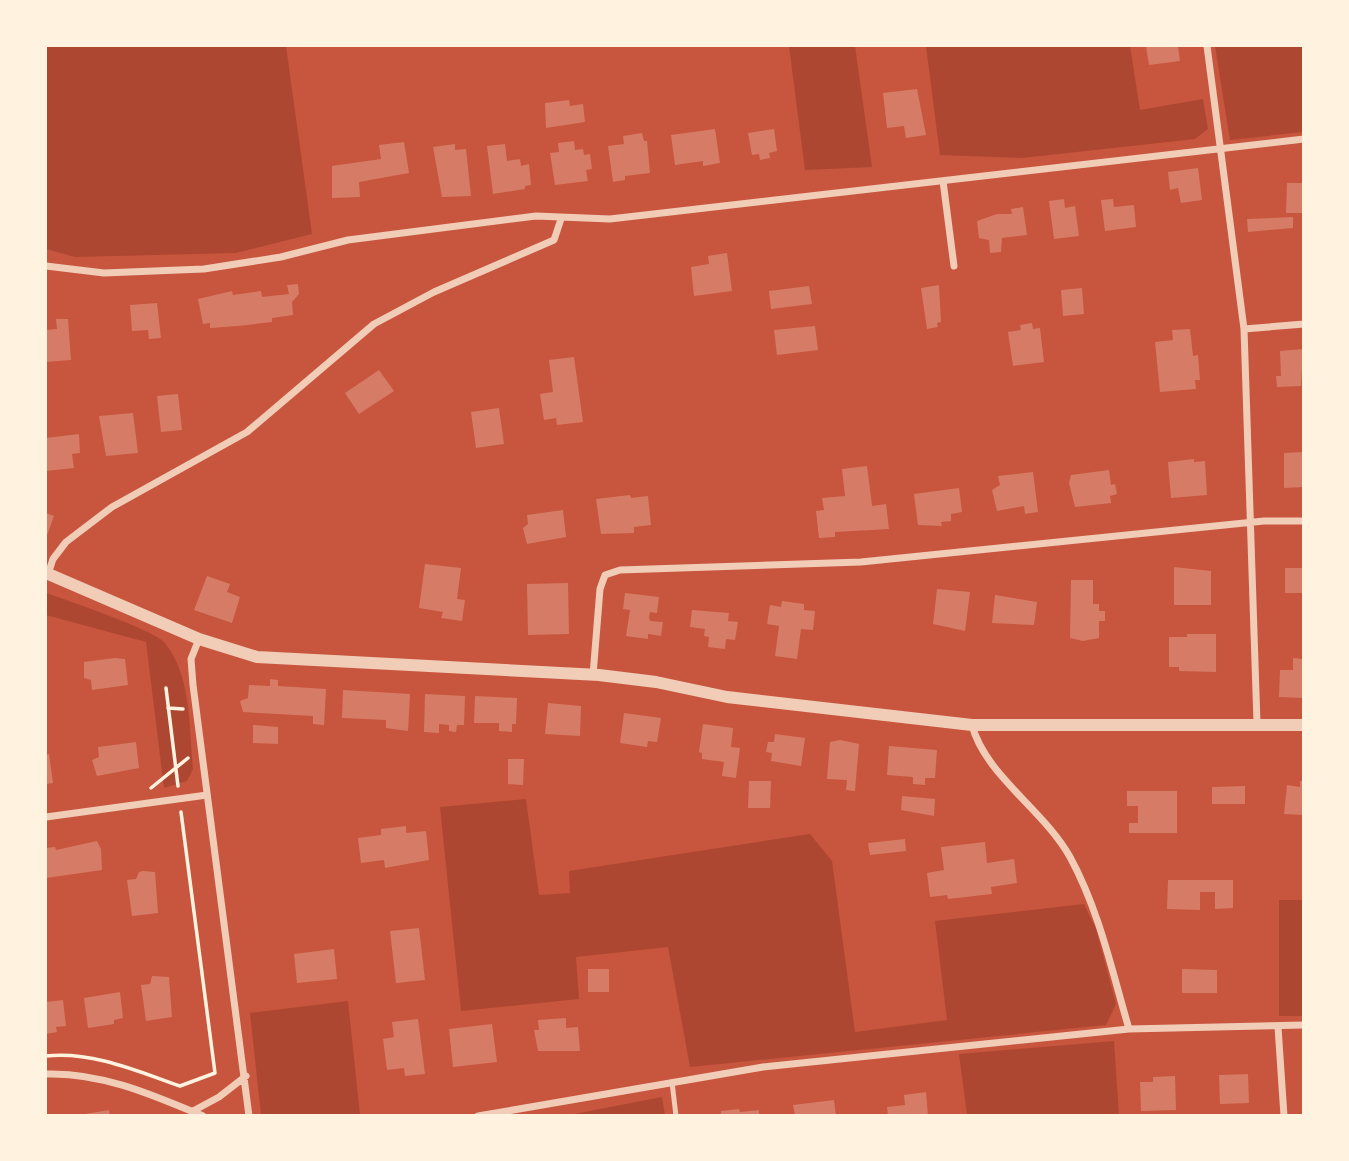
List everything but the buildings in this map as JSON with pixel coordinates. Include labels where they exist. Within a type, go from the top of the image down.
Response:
[{"type":"street","points":[[1207,46],[1223,147],[1244,329],[1257,723]]},
{"type":"street","points":[[46,266],[104,273],[204,270],[281,257],[348,240],[536,216],[610,219],[1074,168],[1223,147],[1304,139]]},
{"type":"street","points":[[943,181],[954,265]]},
{"type":"street","points":[[561,219],[554,240],[434,292],[374,324],[247,432],[112,507],[66,542],[53,559],[47,573],[198,639],[257,657],[593,675],[656,682],[727,696],[972,725],[1304,725]]},
{"type":"street","points":[[1244,329],[1304,324]]},
{"type":"street","points":[[593,675],[600,589],[605,575],[620,570],[861,562],[1252,523],[1304,521]]},
{"type":"street","points":[[198,639],[191,659],[249,1115]]},
{"type":"street","points":[[972,725],[984,754],[1048,823],[1070,857],[1098,919],[1129,1029]]},
{"type":"street","points":[[46,817],[207,795]]},
{"type":"street","points":[[478,1115],[498,1114],[763,1067],[1129,1029],[1304,1025]]},
{"type":"street","points":[[1278,1027],[1284,1115]]},
{"type":"street","points":[[46,1074],[88,1076],[121,1084],[203,1115]]},
{"type":"street","points":[[193,1111],[219,1097],[246,1076]]},
{"type":"lane","points":[[672,1083],[676,1115]]},
{"type":"path","points":[[46,1056],[59,1055],[116,1063],[180,1086],[215,1073],[166,688]]},
{"type":"path","points":[[169,708],[183,707],[184,720]]},
{"type":"path","points":[[146,791],[189,757]]},
{"type":"shaded area","points":[[46,46],[286,46],[312,234],[236,253],[75,257],[46,249]]},
{"type":"shaded area","points":[[789,46],[855,46],[872,167],[805,170]]},
{"type":"shaded area","points":[[926,46],[1130,46],[1140,110],[1203,99],[1208,129],[1195,139],[1022,158],[940,155]]},
{"type":"shaded area","points":[[1215,46],[1303,46],[1303,132],[1230,140]]},
{"type":"shaded area","points":[[46,593],[128,623],[165,643],[180,671],[188,703],[193,769],[187,781],[164,788],[146,642],[46,615]]},
{"type":"shaded area","points":[[526,799],[539,895],[570,893],[569,871],[810,834],[832,861],[855,1032],[947,1020],[935,921],[1084,904],[1096,929],[1116,1004],[1106,1025],[690,1067],[668,947],[576,957],[579,999],[461,1011],[440,807]]},
{"type":"shaded area","points":[[1279,900],[1303,900],[1303,1016],[1279,1016]]},
{"type":"shaded area","points":[[348,1001],[360,1115],[261,1115],[250,1013]]},
{"type":"shaded area","points":[[1114,1041],[1119,1115],[967,1115],[959,1054]]},
{"type":"shaded area","points":[[662,1097],[665,1115],[569,1115]]}]
